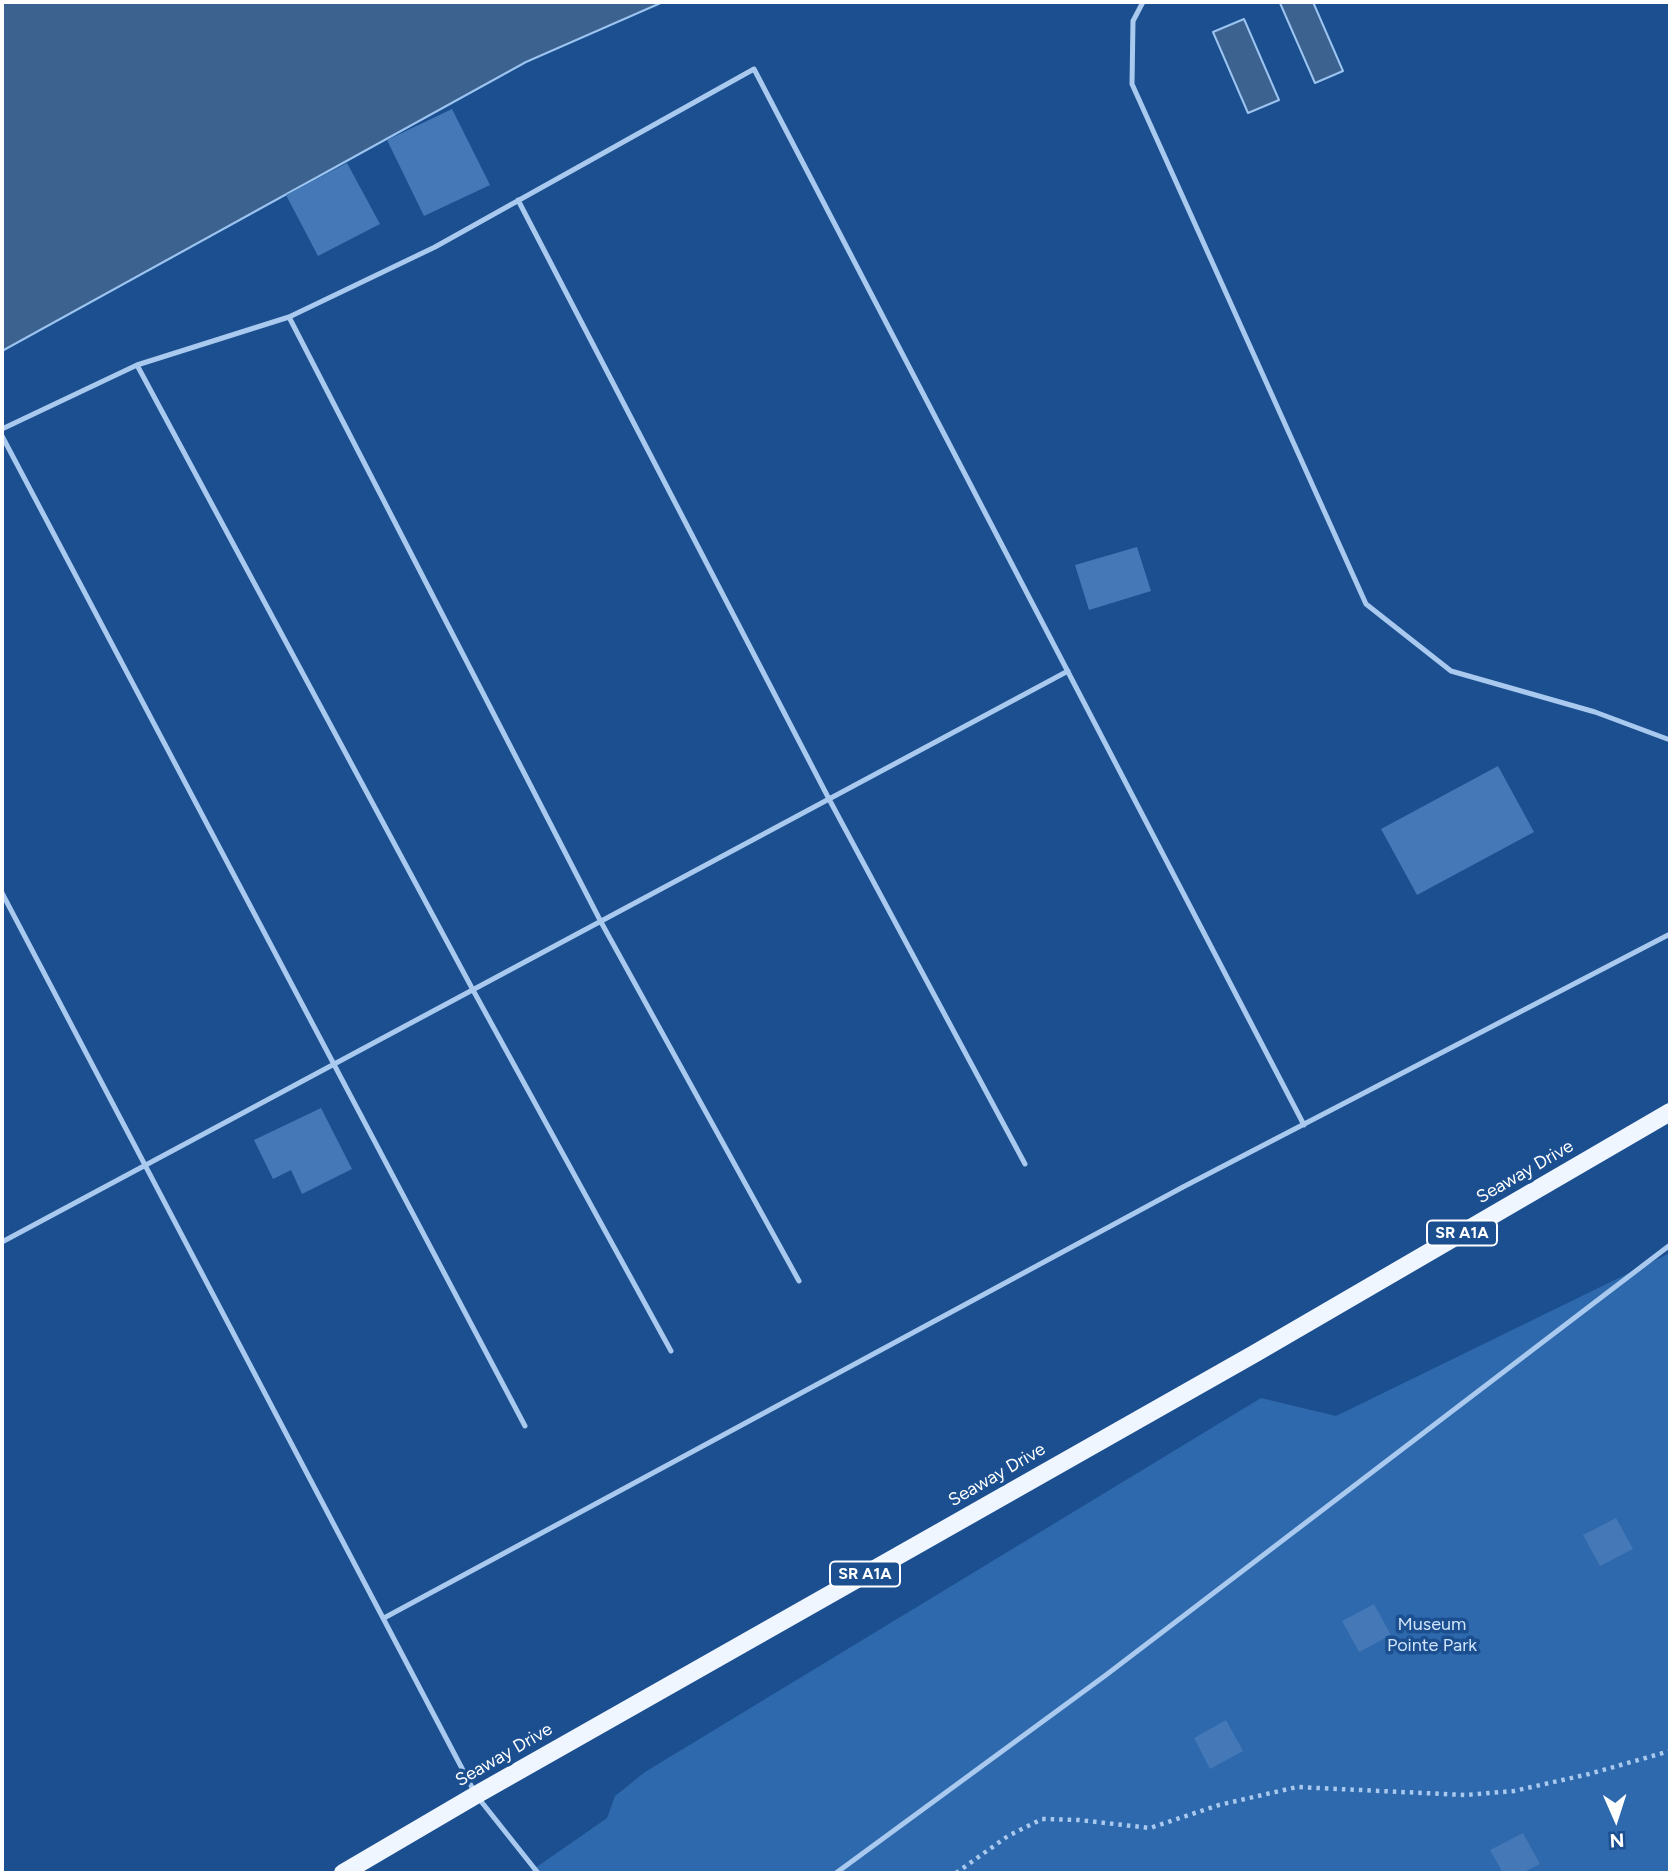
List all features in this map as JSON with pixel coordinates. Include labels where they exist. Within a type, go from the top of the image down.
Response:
[{"type":"main road","name":"Seaway Drive","points":[[343,1873],[1254,1354],[1670,1112]]},
{"type":"lane","points":[[1143,2],[1133,21],[1132,84],[1366,604],[1451,671],[1595,712],[1670,740]]},
{"type":"lane","points":[[2,429],[137,365],[289,317],[435,247],[754,69],[1304,1125]]},
{"type":"lane","points":[[518,201],[829,799],[1025,1164]]},
{"type":"lane","points":[[289,317],[601,922],[799,1281]]},
{"type":"lane","points":[[137,365],[473,990],[671,1351]]},
{"type":"lane","points":[[2,436],[525,1426]]},
{"type":"lane","points":[[2,1242],[1068,671]]},
{"type":"lane","points":[[2,893],[476,1795],[538,1873]]},
{"type":"lane","points":[[384,1618],[1183,1187],[1670,934]]},
{"type":"lane","points":[[836,1873],[1106,1675],[1670,1245]]},
{"type":"path","points":[[956,1873],[1008,1836],[1042,1819],[1150,1828],[1219,1805],[1297,1787],[1465,1795],[1514,1791],[1670,1751]]},
{"type":"green space","name":"Museum Pointe Park","points":[[1670,1253],[1670,1873],[528,1873],[607,1818],[615,1796],[645,1772],[1261,1398],[1336,1416]]},
{"type":"shaded area","points":[[2,2],[663,2],[526,62],[2,351]]},
{"type":"shaded area","points":[[1313,2],[1343,71],[1315,83],[1280,3]]},
{"type":"shaded area","points":[[1244,19],[1279,100],[1248,113],[1213,32]]},
{"type":"building","points":[[452,109],[490,185],[424,216],[387,140]]},
{"type":"building","points":[[347,163],[380,224],[318,256],[286,195]]},
{"type":"building","points":[[1137,547],[1151,591],[1089,610],[1075,565]]},
{"type":"building","points":[[1498,766],[1534,832],[1417,895],[1381,829]]},
{"type":"building","points":[[321,1108],[352,1169],[302,1194],[291,1170],[273,1179],[254,1140]]},
{"type":"building","points":[[1616,1518],[1633,1549],[1600,1566],[1583,1535]]},
{"type":"building","points":[[1374,1604],[1391,1635],[1359,1652],[1342,1621]]},
{"type":"building","points":[[1226,1720],[1243,1751],[1210,1769],[1194,1738]]},
{"type":"building","points":[[1523,1833],[1540,1864],[1522,1873],[1503,1873],[1490,1850]]}]
